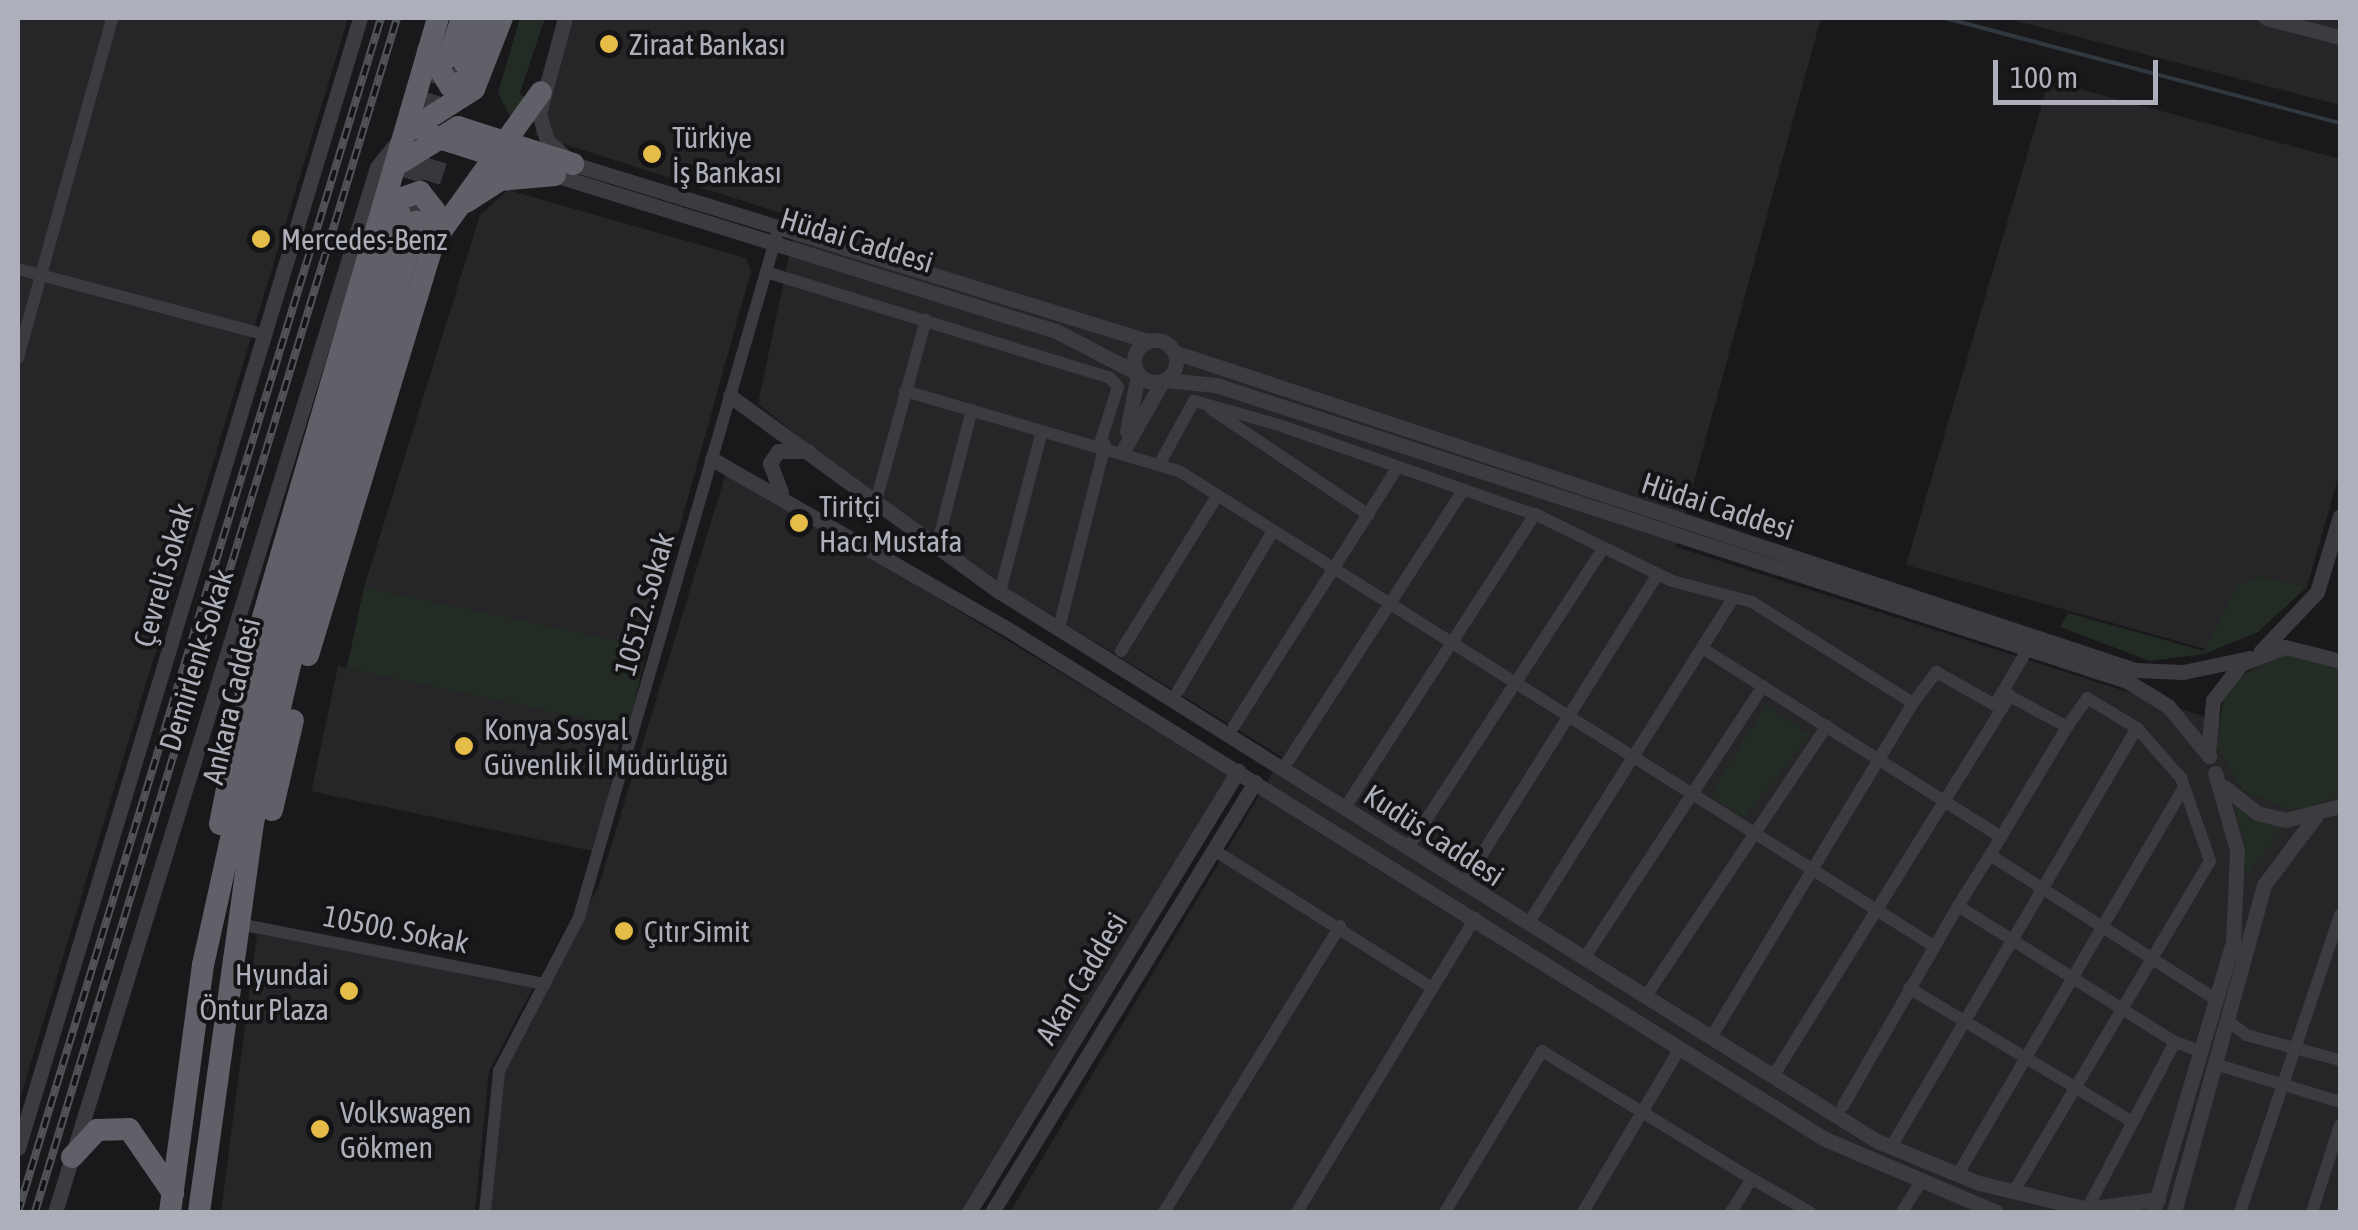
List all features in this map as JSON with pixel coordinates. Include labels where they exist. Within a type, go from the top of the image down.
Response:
[{"type":"highway","points":[[401,213],[396,168],[419,131],[474,89],[438,18]]},
{"type":"highway","points":[[458,59],[462,18]]},
{"type":"highway","points":[[458,59],[481,18]]},
{"type":"highway","points":[[419,131],[413,99],[502,18]]},
{"type":"highway","points":[[239,924],[346,511],[434,240],[541,92]]},
{"type":"highway","points":[[419,131],[499,148],[564,170]]},
{"type":"highway","points":[[421,280],[477,192],[564,170]]},
{"type":"highway","points":[[170,1206],[203,965],[258,634],[401,213],[405,190],[426,196],[434,240]]},
{"type":"highway","name":"Ankara Caddesi","points":[[198,1212],[239,924],[311,576],[401,213]]},
{"type":"highway","points":[[72,1157],[97,1130],[129,1128],[170,1206]]},
{"type":"street","points":[[18,358],[112,18]]},
{"type":"street","name":"Çevreli Sokak","points":[[18,1142],[360,18]]},
{"type":"street","points":[[564,170],[544,133],[541,92],[565,18]]},
{"type":"street","points":[[2269,18],[2340,37]]},
{"type":"street","name":"Demirlenk Sokak","points":[[54,1212],[377,167],[419,131]]},
{"type":"street","name":"Hüdai Caddesi","points":[[564,170],[1071,336],[1138,374],[1164,381],[1216,385],[2154,694],[2209,756]]},
{"type":"street","name":"Hüdai Caddesi","points":[[776,238],[1148,341],[2135,670],[2182,672],[2299,647],[2340,661]]},
{"type":"street","name":"10512. Sokak","points":[[485,1212],[499,1070],[579,917],[776,238]]},
{"type":"street","points":[[18,270],[263,334]]},
{"type":"street","points":[[766,272],[1110,378],[1118,387],[1059,628]]},
{"type":"street","points":[[876,501],[926,320]]},
{"type":"street","points":[[1124,449],[1138,374],[1134,355],[1148,341]]},
{"type":"street","points":[[1124,449],[1164,381],[1174,352]]},
{"type":"street","points":[[905,390],[1124,449],[1160,464],[1934,946]]},
{"type":"street","name":"Kudüs Caddesi","points":[[730,396],[1000,592],[1704,1040],[1890,1147],[1958,1174],[2090,1211],[2155,1206]]},
{"type":"street","points":[[1160,464],[1201,402]]},
{"type":"street","points":[[1201,402],[1535,514],[1658,574],[1734,596],[1914,703]]},
{"type":"street","points":[[1201,402],[1369,514]]},
{"type":"street","points":[[936,549],[972,410]]},
{"type":"street","points":[[1000,592],[1042,430]]},
{"type":"street","points":[[782,493],[770,463],[778,451],[812,452]]},
{"type":"street","name":"Kudüs Caddesi","points":[[712,459],[782,493],[1238,771],[1825,1138],[1996,1212]]},
{"type":"street","points":[[1234,726],[1397,468]]},
{"type":"street","points":[[1288,761],[1463,490]]},
{"type":"street","points":[[1120,650],[1217,496]]},
{"type":"street","points":[[1350,800],[1535,514]]},
{"type":"street","points":[[2155,1206],[2234,942],[2237,850],[2209,756],[2213,700],[2317,592],[2340,516]]},
{"type":"street","points":[[1178,691],[1272,533]]},
{"type":"street","points":[[1413,840],[1603,548]]},
{"type":"street","points":[[1469,875],[1658,574]]},
{"type":"street","points":[[1533,916],[1734,596]]},
{"type":"street","points":[[1702,648],[2001,837]]},
{"type":"street","points":[[1776,1070],[1945,802],[2028,650]]},
{"type":"street","points":[[1715,1031],[1879,758],[1936,672],[1994,705],[2006,694]]},
{"type":"street","points":[[1588,951],[1763,686]]},
{"type":"street","points":[[2006,694],[2066,727]]},
{"type":"street","points":[[1842,1106],[1908,988],[2086,698],[2137,728],[2184,788],[2210,860],[2014,1191]]},
{"type":"street","points":[[1650,990],[1828,726]]},
{"type":"street","points":[[1890,1147],[2137,728]]},
{"type":"street","name":"Akan Caddesi","points":[[969,1212],[1238,771]]},
{"type":"street","points":[[2215,773],[2257,813],[2315,817],[2340,806]]},
{"type":"street","name":"Akan Caddesi","points":[[992,1212],[1255,782]]},
{"type":"street","points":[[1958,1174],[2100,925],[2184,788]]},
{"type":"street","points":[[2179,1211],[2264,885],[2315,817]]},
{"type":"street","points":[[1214,850],[1340,926],[1432,988]]},
{"type":"street","points":[[1990,855],[2217,1000]]},
{"type":"street","points":[[1958,906],[2124,1006],[2174,1042],[2202,1052]]},
{"type":"street","points":[[2240,1212],[2340,914]]},
{"type":"street","points":[[1297,1212],[1475,918]]},
{"type":"street","name":"10500. Sokak","points":[[239,924],[545,984]]},
{"type":"street","points":[[1164,1212],[1340,926]]},
{"type":"street","points":[[1908,988],[2132,1122]]},
{"type":"street","points":[[2227,1020],[2293,1047],[2340,1060]]},
{"type":"street","points":[[2090,1211],[2174,1042]]},
{"type":"street","points":[[1583,1212],[1680,1048]]},
{"type":"street","points":[[1445,1212],[1542,1052],[1810,1212]]},
{"type":"street","points":[[2215,1064],[2340,1102]]},
{"type":"street","points":[[2312,1212],[2340,1125]]},
{"type":"street","points":[[1731,1212],[1752,1179]]},
{"type":"street","points":[[1902,1212],[1920,1182]]},
{"type":"shaded area","points":[[18,18],[348,18],[18,1105]]},
{"type":"shaded area","points":[[520,18],[545,18],[520,93],[529,102],[513,122],[498,93]]},
{"type":"shaded area","points":[[571,18],[1821,18],[1676,547],[2340,760],[2340,1212],[1010,1212],[1282,757],[920,534],[758,404],[797,218],[535,135]]},
{"type":"shaded area","points":[[2005,18],[2340,18],[2340,105]]},
{"type":"shaded area","points":[[2049,81],[2340,159],[2340,471],[2307,587],[2258,576],[2209,650],[1906,565]]},
{"type":"shaded area","points":[[508,190],[746,258],[751,271],[646,648],[364,587],[480,215]]},
{"type":"shaded area","points":[[727,470],[1229,775],[964,1212],[490,1212],[502,1073],[599,885]]},
{"type":"shaded area","points":[[2258,576],[2307,587],[2258,632],[2204,654],[2150,661],[2060,627],[2068,613],[2204,651],[2237,587]]},
{"type":"shaded area","points":[[364,587],[647,647],[629,728],[347,668]]},
{"type":"shaded area","points":[[2285,653],[2340,668],[2340,794],[2314,807],[2289,810],[2243,791],[2217,748],[2223,698],[2238,677]]},
{"type":"shaded area","name":"Konya Sosyal Güvenlik İl Müdürlüğü","points":[[338,666],[623,727],[596,852],[311,791]]},
{"type":"shaded area","points":[[1766,705],[1810,735],[1744,818],[1710,795]]},
{"type":"shaded area","points":[[2233,802],[2288,823],[2246,876],[2243,837]]},
{"type":"shaded area","points":[[257,934],[534,986],[489,1071],[475,1212],[221,1212]]},
{"type":"waterway","points":[[1945,18],[2340,123]]},
{"type":"tunnel","points":[[401,211],[448,61]]},
{"type":"tunnel","points":[[420,213],[447,124]]},
{"type":"railway","points":[[18,1212],[381,18]]},
{"type":"railway","points":[[35,1212],[397,18]]},
{"type":"place","name":"Ziraat Bankası","points":[[609,44]]},
{"type":"place","name":"Türkiye İş Bankası","points":[[652,154]]},
{"type":"place","name":"Mercedes-Benz","points":[[261,239]]},
{"type":"place","name":"Tiritçi Hacı Mustafa","points":[[799,523]]},
{"type":"place","name":"Konya Sosyal Güvenlik İl Müdürlüğü","points":[[464,746]]},
{"type":"place","name":"Çıtır Simit","points":[[624,931]]},
{"type":"place","name":"Hyundai Öntur Plaza","points":[[349,991]]},
{"type":"place","name":"Volkswagen Gökmen","points":[[320,1129]]}]
